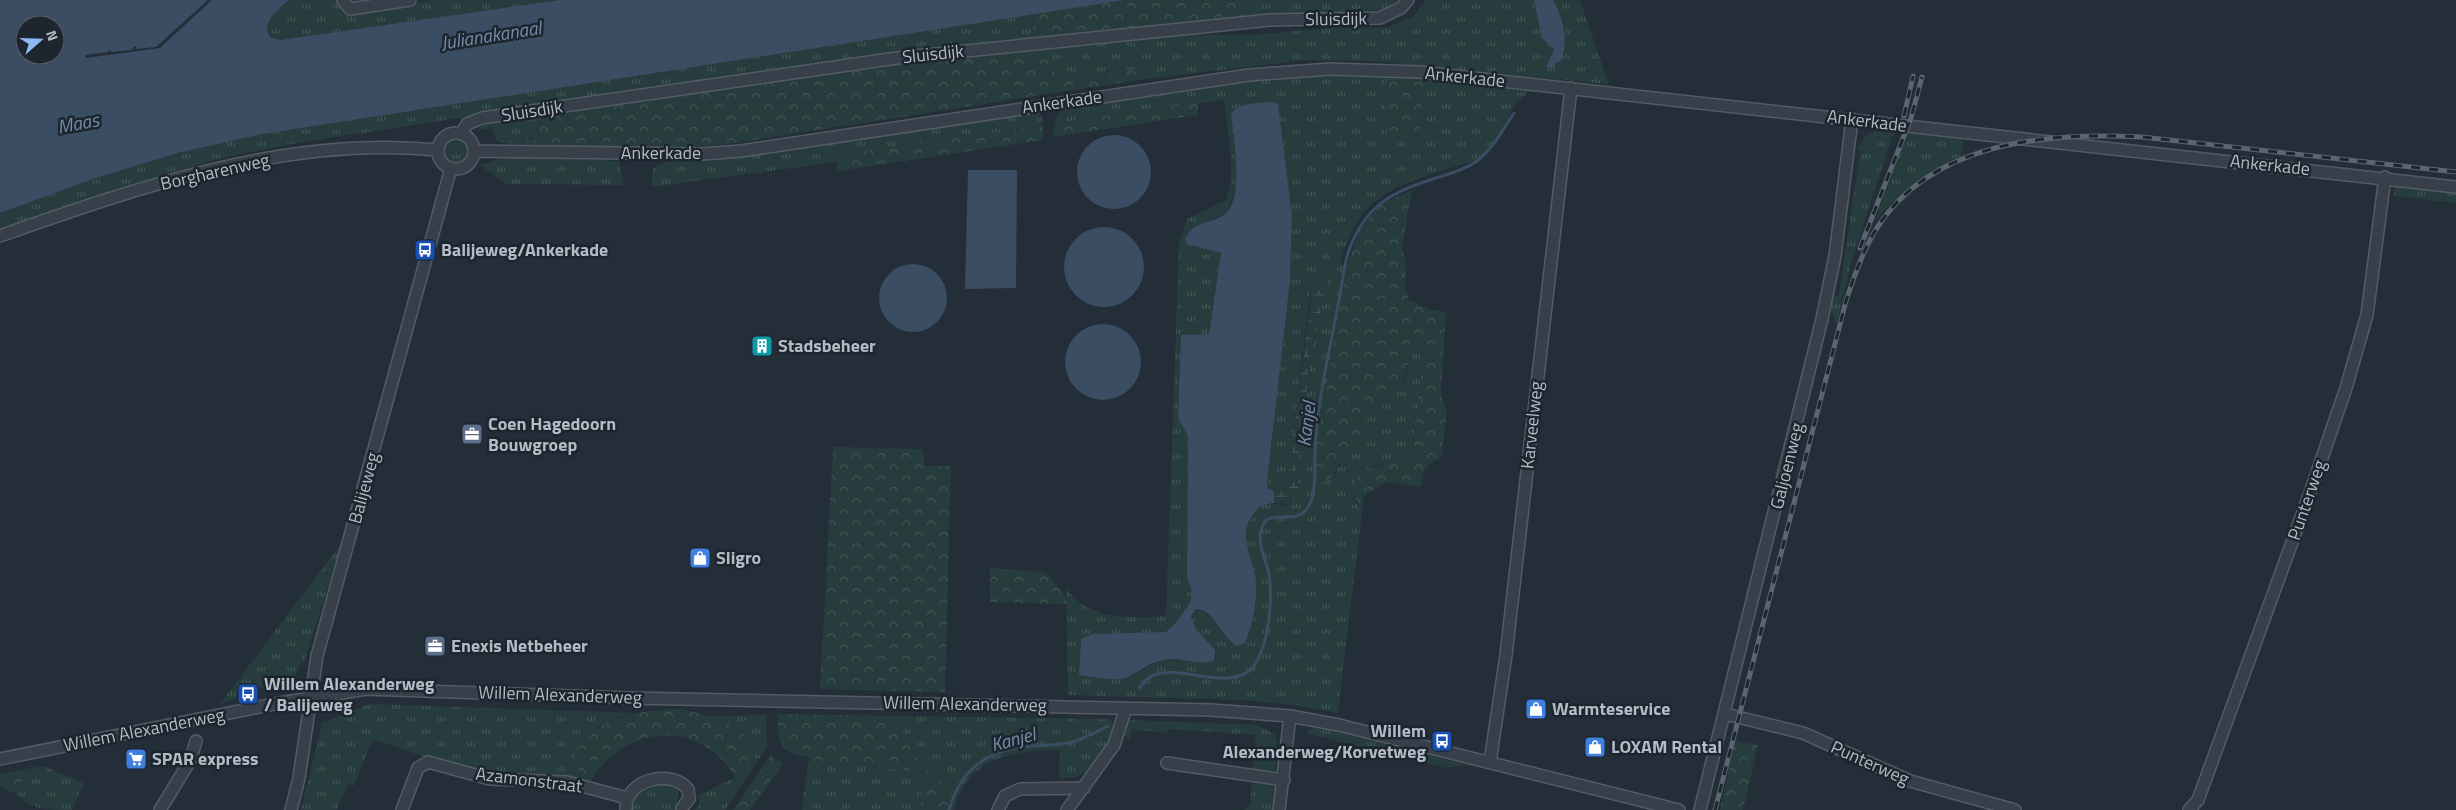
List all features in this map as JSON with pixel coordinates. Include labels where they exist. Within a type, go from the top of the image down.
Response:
[{"type":"street","points":[[343,0],[350,9],[410,0]]},
{"type":"street","name":"Sluisdijk","points":[[461,134],[469,123],[482,118],[825,67],[1270,20],[1380,18],[1401,8],[1408,0]]},
{"type":"street","name":"Ankerkade","points":[[474,151],[703,154],[741,152],[1249,75],[1330,69],[1420,72],[1852,118],[2036,141],[2456,186]]},
{"type":"street","name":"Karveelweg","points":[[1490,762],[1506,655],[1555,218],[1572,88]]},
{"type":"street","name":"Galjoenweg","points":[[1700,810],[1822,319],[1835,256],[1852,118]]},
{"type":"street","points":[[453,133],[461,134],[470,140],[474,151],[467,164],[459,168],[452,168],[442,162],[438,150],[444,137],[453,133]]},
{"type":"street","name":"Borgharenweg","points":[[0,236],[108,199],[198,173],[264,159],[370,148],[407,147],[438,150]]},
{"type":"street","name":"Balijeweg","points":[[291,810],[299,778],[317,656],[452,168]]},
{"type":"street","name":"Punterweg","points":[[2189,810],[2198,800],[2310,493],[2346,388],[2367,314],[2385,177]]},
{"type":"street","name":"Willem Alexanderweg","points":[[0,759],[310,697],[366,688],[638,698],[1211,710],[1290,716],[1339,725],[1679,810]]},
{"type":"street","points":[[1067,810],[1114,745],[1126,708]]},
{"type":"street","name":"Punterweg","points":[[1725,714],[1803,734],[1910,782],[2015,810]]},
{"type":"street","points":[[1279,810],[1290,716]]},
{"type":"street","points":[[160,810],[191,759],[196,741]]},
{"type":"street","name":"Azamonstraat","points":[[402,810],[418,768],[428,762],[490,779],[567,782],[627,804]]},
{"type":"street","points":[[1167,763],[1284,780]]},
{"type":"street","points":[[627,804],[631,792],[648,781],[668,777],[680,781],[688,788],[689,799],[682,808]]},
{"type":"street","points":[[998,810],[1005,796],[1020,789],[1084,788]]},
{"type":"green space","points":[[289,0],[337,0],[346,13],[432,0],[559,0],[280,40],[271,37],[268,31],[269,21]]},
{"type":"green space","points":[[1125,0],[1248,0],[1243,16],[1034,37],[1032,14]]},
{"type":"green space","points":[[1248,0],[1399,0],[1382,10],[1243,16]]},
{"type":"green space","points":[[1426,0],[1534,0],[1542,38],[1554,50],[1556,63],[1566,40],[1564,24],[1553,0],[1580,0],[1610,88],[1606,84],[1372,61],[1305,60],[1145,79],[1145,68],[1061,80],[1039,47],[1177,34],[1249,35],[1330,28],[1387,28],[1412,17]]},
{"type":"green space","points":[[1032,14],[1034,37],[834,60],[291,144],[221,158],[128,186],[0,229],[0,213],[93,179],[178,153],[263,134]]},
{"type":"green space","points":[[1039,47],[1061,80],[1145,68],[1145,79],[728,144],[667,150],[509,144],[497,141],[539,140],[538,116],[861,65]]},
{"type":"green space","points":[[1297,72],[1389,74],[1420,136],[1425,76],[1531,89],[1515,106],[1497,139],[1481,157],[1407,183],[1391,190],[1378,199],[1366,210],[1356,224],[1340,264],[1347,267],[1317,439],[1334,475],[1343,459],[1353,454],[1361,431],[1369,416],[1376,407],[1399,387],[1405,377],[1411,352],[1416,344],[1421,345],[1424,351],[1411,458],[1371,466],[1353,498],[1362,512],[1338,713],[1295,705],[1242,700],[1068,695],[1066,588],[1075,599],[1086,607],[1098,612],[1125,617],[1166,616],[1179,242],[1187,219],[1226,200],[1231,176],[1224,100],[1055,123],[1057,116],[1069,102]],"holes":[[[1272,102],[1278,105],[1292,215],[1290,281],[1267,488],[1274,491],[1287,489],[1291,485],[1293,435],[1311,287],[1315,338],[1310,350],[1304,425],[1295,476],[1298,486],[1286,505],[1266,504],[1256,509],[1246,529],[1246,547],[1255,571],[1256,607],[1215,622],[1201,610],[1192,612],[1192,623],[1217,656],[1215,660],[1210,662],[1162,660],[1131,676],[1120,679],[1082,676],[1155,633],[1166,632],[1175,625],[1193,598],[1193,591],[1187,578],[1188,436],[1178,418],[1181,335],[1209,334],[1221,252],[1187,244],[1213,219],[1225,214],[1231,203],[1235,191],[1237,166],[1231,115]]]},
{"type":"green space","points":[[1389,74],[1425,76],[1420,136],[1387,136],[1384,89]]},
{"type":"green space","points":[[1198,103],[1198,115],[1053,137],[1055,123]]},
{"type":"green space","points":[[1034,108],[1042,118],[1043,126],[845,154],[837,162],[651,187],[653,169],[665,162],[746,153]]},
{"type":"green space","points":[[538,116],[539,140],[497,141],[492,127],[478,131],[482,125]]},
{"type":"green space","points":[[1043,126],[1043,140],[837,171],[837,162],[845,154]]},
{"type":"green space","points":[[1877,130],[1894,131],[1851,263],[1837,324],[1831,311],[1833,298],[1839,295],[1860,151],[1857,149],[1865,136]]},
{"type":"green space","points":[[1908,131],[1964,136],[1961,156],[1914,184],[1875,221]]},
{"type":"green space","points":[[456,139],[464,143],[468,151],[464,159],[456,163],[448,159],[444,151],[448,143]]},
{"type":"green space","points":[[505,157],[619,161],[624,185],[507,184],[480,165]]},
{"type":"green space","points":[[2395,186],[2456,193],[2456,203],[2394,196]]},
{"type":"green space","points":[[1412,190],[1402,249],[1406,263],[1405,288],[1409,300],[1428,309],[1446,312],[1441,394],[1447,413],[1441,459],[1426,468],[1422,487],[1386,482],[1363,497],[1362,512],[1355,497],[1354,486],[1357,477],[1375,466],[1411,457],[1424,351],[1421,345],[1416,345],[1413,350],[1399,388],[1393,395],[1375,408],[1369,416],[1361,431],[1353,454],[1344,459],[1327,481],[1317,484],[1317,439],[1347,267],[1359,230],[1381,204]]},
{"type":"green space","points":[[1314,278],[1327,280],[1310,351],[1304,423],[1296,470],[1298,495],[1292,504],[1274,503],[1274,491],[1287,489],[1291,485],[1293,435]]},
{"type":"green space","points":[[833,447],[923,449],[925,466],[951,466],[945,692],[820,689]]},
{"type":"green space","points":[[341,544],[304,663],[301,663],[295,677],[259,689],[258,686],[246,689],[247,695],[220,704]]},
{"type":"green space","points":[[990,568],[1045,572],[1066,597],[1066,604],[990,602]]},
{"type":"green space","points":[[370,704],[636,713],[623,715],[597,727],[578,773],[583,780],[556,776],[493,774],[428,755],[425,757],[373,739],[354,786],[348,783],[337,810],[301,810],[322,723]]},
{"type":"green space","points":[[681,709],[720,720],[742,733],[750,742],[754,754],[754,768],[735,777],[720,758],[702,745],[683,737],[662,736],[642,739],[622,748],[605,763],[590,782],[580,775],[574,760],[575,753],[583,741],[595,730],[618,718],[642,712]]},
{"type":"green space","points":[[778,714],[898,716],[911,749],[918,759],[934,777],[953,791],[946,810],[920,810],[923,780],[914,771],[808,761],[809,757],[791,753],[785,749],[779,739]]},
{"type":"green space","points":[[766,715],[767,747],[754,766],[755,757],[749,741],[729,725],[711,716]]},
{"type":"green space","points":[[898,716],[1111,719],[1115,726],[1114,734],[1098,759],[1079,775],[1070,778],[1059,778],[1060,750],[1042,750],[1009,755],[994,760],[981,768],[970,778],[961,792],[954,810],[946,810],[952,791],[934,777],[918,759],[911,749]]},
{"type":"green space","points":[[1131,720],[1256,725],[1274,734],[1277,740],[1272,810],[1244,810],[1250,805],[1256,735],[1169,729],[1168,733],[1132,729],[1130,742],[1124,734],[1127,723]]},
{"type":"green space","points":[[1322,728],[1467,765],[1446,768],[1306,733],[1311,729]]},
{"type":"green space","points":[[1735,741],[1758,745],[1743,810],[1720,810]]},
{"type":"green space","points":[[771,755],[783,764],[750,810],[733,810]]},
{"type":"green space","points":[[808,761],[914,771],[923,780],[920,810],[802,810]]},
{"type":"green space","points":[[43,766],[84,783],[72,810],[48,809],[34,806],[17,794],[26,769]]},
{"type":"green space","points":[[26,769],[17,794],[0,787],[0,774]]},
{"type":"green space","points":[[753,769],[725,810],[695,810],[699,805],[699,795]]},
{"type":"green space","points":[[659,782],[670,782],[678,789],[677,810],[632,810],[632,802],[638,795]]},
{"type":"water","points":[[0,0],[208,0],[156,47],[135,49],[137,47],[135,46],[131,50],[111,52],[110,49],[108,52],[85,55],[86,58],[160,48],[212,0],[289,0],[269,21],[268,31],[270,37],[280,40],[559,0],[1125,0],[263,134],[178,153],[93,179],[0,213]]},
{"type":"water","points":[[1534,0],[1553,0],[1560,15],[1565,45],[1561,61],[1556,63],[1554,68],[1546,67],[1554,50],[1542,38]]},
{"type":"water","points":[[1272,102],[1278,104],[1292,215],[1290,281],[1267,482],[1267,488],[1274,491],[1274,503],[1262,506],[1256,511],[1246,531],[1246,540],[1256,583],[1254,614],[1250,629],[1245,643],[1237,646],[1208,614],[1196,609],[1191,616],[1196,629],[1215,650],[1215,660],[1204,663],[1176,659],[1164,660],[1153,663],[1123,678],[1112,679],[1082,676],[1079,674],[1081,639],[1094,634],[1166,632],[1173,626],[1191,601],[1192,593],[1187,578],[1188,436],[1178,418],[1181,335],[1209,334],[1221,253],[1187,244],[1185,240],[1192,229],[1225,214],[1231,206],[1236,182],[1236,167],[1231,115],[1243,105]]},
{"type":"water","points":[[1107,135],[1121,135],[1135,141],[1145,151],[1151,165],[1149,186],[1135,203],[1121,209],[1107,209],[1093,203],[1083,193],[1077,179],[1077,165],[1083,151],[1093,141]]},
{"type":"water","points":[[968,170],[1017,170],[1016,288],[965,289]]},
{"type":"water","points":[[1104,227],[1119,230],[1132,239],[1141,252],[1144,267],[1141,282],[1132,295],[1119,304],[1104,307],[1089,304],[1076,295],[1067,282],[1064,267],[1067,252],[1076,239],[1089,230]]},
{"type":"water","points":[[913,264],[926,267],[937,274],[944,285],[947,298],[944,311],[937,322],[926,329],[913,332],[900,329],[889,322],[882,311],[879,298],[882,285],[889,274],[900,267]]},
{"type":"water","points":[[1096,324],[1110,324],[1124,330],[1135,341],[1141,355],[1138,377],[1130,389],[1110,400],[1096,400],[1082,394],[1071,383],[1065,369],[1065,355],[1071,341],[1082,330]]},
{"type":"waterway","name":"Kanjel","points":[[1139,688],[1154,675],[1167,672],[1233,678],[1244,674],[1253,667],[1263,647],[1270,609],[1269,574],[1261,547],[1260,533],[1266,520],[1301,514],[1312,499],[1315,483],[1316,434],[1327,360],[1345,263],[1356,234],[1373,210],[1384,201],[1409,188],[1459,170],[1477,161],[1493,145],[1514,113]]},
{"type":"waterway","name":"Kanjel","points":[[949,810],[960,785],[967,775],[985,759],[1023,747],[1072,742],[1108,726]]},
{"type":"railway","points":[[1904,116],[1913,76]]},
{"type":"railway","points":[[1860,248],[1911,118],[1922,77]]},
{"type":"railway","points":[[1715,810],[1846,301],[1870,239],[1898,201],[1927,178],[1959,160],[1994,148],[2068,137],[2142,137],[2456,172]]},
{"type":"place","name":"Balijeweg/Ankerkade","points":[[425,250]]},
{"type":"place","name":"Stadsbeheer","points":[[762,346]]},
{"type":"place","name":"Coen Hagedoorn Bouwgroep","points":[[472,434]]},
{"type":"place","name":"Sligro","points":[[700,558]]},
{"type":"place","name":"Enexis Netbeheer","points":[[435,646]]},
{"type":"place","name":"Willem Alexanderweg / Balijeweg","points":[[248,694]]},
{"type":"place","name":"Warmteservice","points":[[1536,709]]},
{"type":"place","name":"Willem Alexanderweg/Korvetweg","points":[[1442,741]]},
{"type":"place","name":"LOXAM Rental","points":[[1595,747]]},
{"type":"place","name":"SPAR express","points":[[136,759]]},
{"type":"water label","name":"Julianakanaal","points":[[491,35]]},
{"type":"water label","name":"Maas","points":[[78,123]]}]
